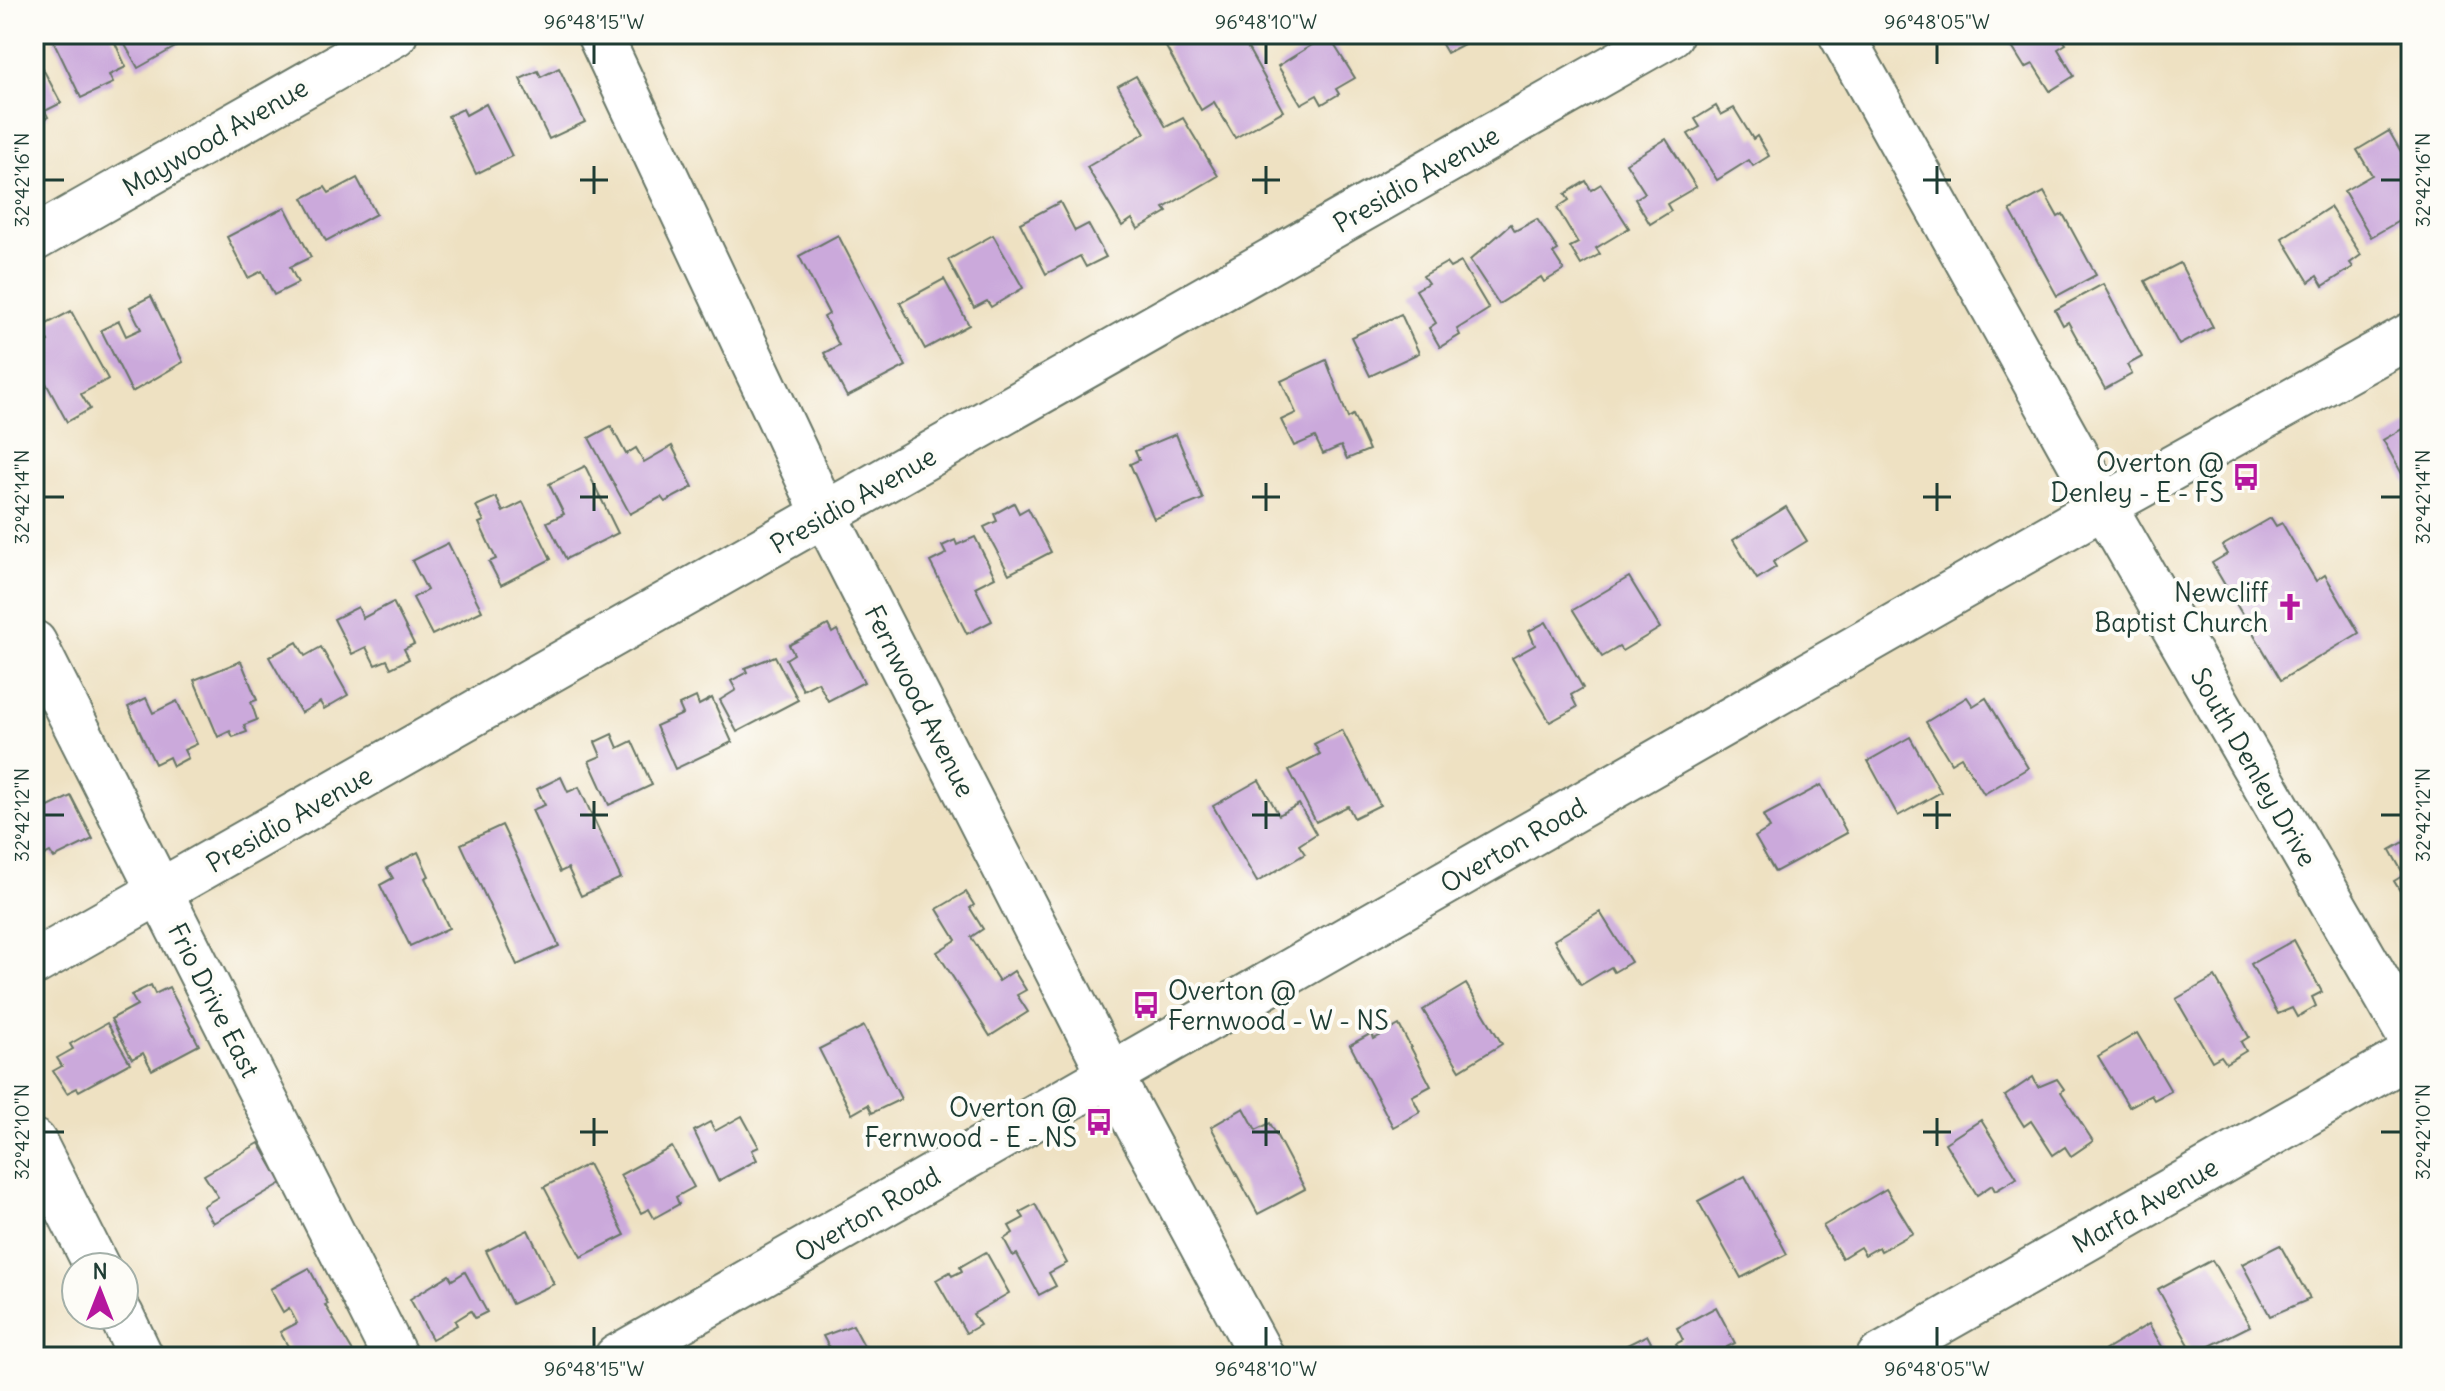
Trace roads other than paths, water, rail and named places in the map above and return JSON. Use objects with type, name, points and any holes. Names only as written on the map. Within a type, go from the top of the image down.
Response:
[{"type":"street","name":"Maywood Avenue","points":[[34,239],[395,34]]},
{"type":"street","name":"Fernwood Avenue","points":[[599,34],[825,515],[1111,1076],[1262,1357]]},
{"type":"street","name":"Presidio Avenue","points":[[34,963],[1671,34]]},
{"type":"street","name":"South Denley Drive","points":[[1841,34],[2104,506],[2411,1039]]},
{"type":"street","name":"Overton Road","points":[[617,1357],[2104,506],[2411,335]]},
{"type":"street","name":"Frio Drive East","points":[[34,643],[395,1357]]},
{"type":"street","name":"Marfa Avenue","points":[[1879,1357],[2411,1054]]},
{"type":"street","points":[[34,1142],[89,1251]]},
{"type":"street","points":[[129,1331],[141,1357]]},
{"type":"place","name":"Overton @ Denley - E - FS","points":[[2246,477]]},
{"type":"place","name":"Newcliff Baptist Church","points":[[2290,607]]},
{"type":"place","name":"Overton @ Fernwood - W - NS","points":[[1146,1005]]},
{"type":"place","name":"Overton @ Fernwood - E - NS","points":[[1099,1122]]}]
